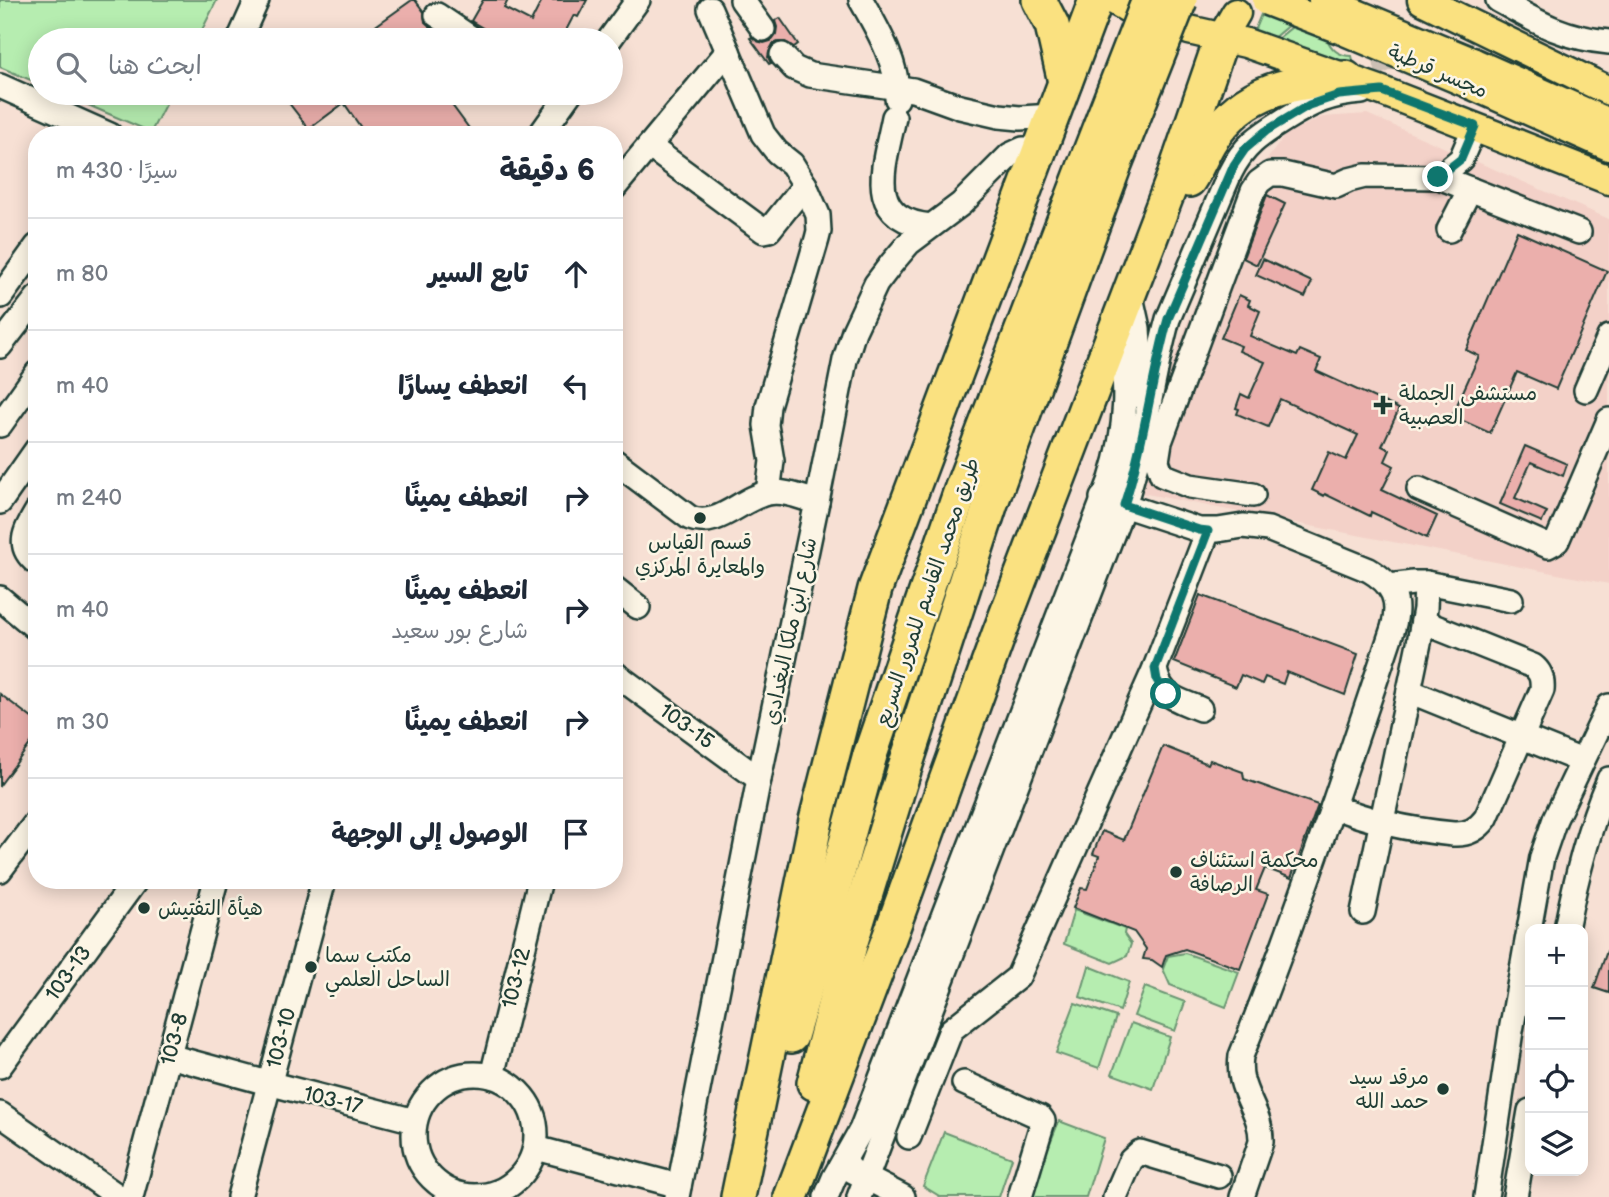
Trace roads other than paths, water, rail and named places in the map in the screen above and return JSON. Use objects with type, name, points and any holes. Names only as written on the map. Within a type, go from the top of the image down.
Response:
[{"type":"highway","points":[[1039,0],[1052,24],[1065,82]]},
{"type":"highway","points":[[740,1197],[816,820],[875,589],[1096,0]]},
{"type":"highway","name":"طريق محمد القاسم للمرور السريع","points":[[740,1197],[822,931],[870,755],[961,490],[1087,157],[1131,3]]},
{"type":"highway","name":"طريق محمد القاسم للمرور السريع","points":[[785,1197],[850,945],[991,503],[1115,164],[1184,15]]},
{"type":"highway","points":[[791,1197],[999,634],[1229,25]]},
{"type":"highway","points":[[1161,210],[1185,186],[1218,130],[1248,102],[1286,85],[1346,78]]},
{"type":"main road","name":"مجسر قرطبة","points":[[1265,0],[1345,31],[1609,123]]},
{"type":"main road","name":"مجسر قرطبة","points":[[1322,0],[1609,146]]},
{"type":"main road","points":[[1398,24],[1429,3],[1602,80]]},
{"type":"main road","points":[[1184,15],[1229,25],[1346,78],[1386,81],[1412,103],[1609,180]]},
{"type":"street","points":[[244,28],[257,0]]},
{"type":"street","points":[[617,28],[638,0]]},
{"type":"street","points":[[742,0],[763,29]]},
{"type":"street","points":[[862,0],[892,64],[896,103],[883,176],[885,196],[891,208],[901,218],[913,224],[931,226]]},
{"type":"street","points":[[1498,0],[1527,6],[1562,34],[1609,42]]},
{"type":"street","points":[[710,9],[763,134],[777,152],[792,164],[818,215],[819,231],[768,406],[766,425],[772,461],[768,493]]},
{"type":"street","points":[[437,15],[456,28]]},
{"type":"street","points":[[623,177],[728,51]]},
{"type":"street","points":[[782,55],[794,68],[810,75],[896,103]]},
{"type":"street","points":[[826,1197],[865,1119],[1113,501],[1143,438],[1168,319],[1239,157],[1258,137],[1309,105],[1386,81]]},
{"type":"street","points":[[0,86],[28,98]]},
{"type":"street","points":[[896,103],[913,89],[980,113],[1020,118],[1053,116]]},
{"type":"street","points":[[43,105],[90,126]]},
{"type":"street","points":[[545,126],[557,105]]},
{"type":"street","points":[[1438,177],[1461,159],[1475,126]]},
{"type":"street","points":[[649,146],[764,231],[771,228],[805,185]]},
{"type":"street","name":"شارع ابن ملكا البغدادي","points":[[678,1191],[759,779],[853,331],[876,285],[909,243],[961,204],[1010,155],[1023,149],[1041,149]]},
{"type":"street","points":[[1253,495],[1189,486],[1162,475],[1157,461],[1160,442],[1253,191],[1259,182],[1270,174],[1283,174],[1336,187],[1365,176],[1438,177],[1579,232]]},
{"type":"street","points":[[1449,230],[1470,189]]},
{"type":"street","points":[[0,296],[28,258]]},
{"type":"street","points":[[1130,292],[1139,340],[1143,438]]},
{"type":"street","points":[[0,346],[28,310]]},
{"type":"street","points":[[863,1187],[1113,501],[1124,410],[1122,360],[1115,331]]},
{"type":"street","points":[[1587,390],[1609,337]]},
{"type":"street","points":[[1,423],[28,386]]},
{"type":"street","points":[[1419,489],[1548,546],[1557,541],[1609,421]]},
{"type":"street","points":[[0,502],[28,462]]},
{"type":"street","points":[[623,468],[696,520],[712,520],[768,493],[817,502]]},
{"type":"street","points":[[1113,501],[1199,530],[1242,526],[1268,529],[1380,576],[1390,586],[1396,602],[1396,616],[1341,810],[1241,1056],[1241,1078],[1261,1133],[1242,1197]]},
{"type":"street","points":[[28,526],[24,532],[28,554]]},
{"type":"street","points":[[909,1137],[951,1030],[1018,977],[1155,668],[1208,531]]},
{"type":"street","points":[[1390,586],[1426,583],[1511,600]]},
{"type":"street","points":[[1363,912],[1423,622],[1426,583]]},
{"type":"street","points":[[623,595],[638,607]]},
{"type":"street","points":[[0,598],[28,621]]},
{"type":"street","points":[[1341,810],[1382,822],[1443,833],[1460,835],[1478,828],[1486,818],[1542,690],[1542,678],[1537,669],[1423,622]]},
{"type":"street","points":[[1155,668],[1157,680],[1166,694],[1200,709]]},
{"type":"street","name":"103-15","points":[[623,680],[759,779]]},
{"type":"street","points":[[1409,691],[1582,761]]},
{"type":"street","points":[[1486,1197],[1511,1031],[1542,857],[1555,819],[1609,706]]},
{"type":"street","points":[[1567,924],[1584,845],[1609,779]]},
{"type":"street","points":[[0,870],[28,833]]},
{"type":"street","name":"103-13","points":[[0,1066],[129,889]]},
{"type":"street","name":"103-8","points":[[131,1197],[214,889]]},
{"type":"street","name":"103-10","points":[[239,1197],[322,889]]},
{"type":"street","name":"103-12","points":[[492,1076],[538,889]]},
{"type":"street","name":"103-17","points":[[169,1056],[415,1121]]},
{"type":"street","points":[[467,1074],[492,1076],[513,1086],[528,1104],[536,1125],[536,1148],[526,1170],[509,1186],[487,1195],[463,1196],[441,1186],[424,1169],[415,1146],[415,1121],[426,1099],[444,1082],[467,1074]]},
{"type":"street","points":[[964,1083],[1040,1117],[1043,1122],[1020,1197]]},
{"type":"street","points":[[1515,1197],[1530,1113]]},
{"type":"street","points":[[0,1114],[119,1197]]},
{"type":"street","points":[[536,1148],[678,1191]]},
{"type":"street","points":[[1115,1197],[1131,1160],[1140,1152],[1219,1176]]},
{"type":"street","points":[[841,1165],[863,1187],[899,1196]]},
{"type":"tunnel","points":[[1390,71],[1387,49],[1394,29]]},
{"type":"place","name":"مستشفى الجملة العصبية","points":[[1383,405]]},
{"type":"place","name":"قسم القياس والمعايرة المركزي","points":[[700,518]]},
{"type":"place","name":"محكمة استئناف الرصافة","points":[[1176,872]]},
{"type":"place","name":"هيأة التفتيش","points":[[144,908]]},
{"type":"place","name":"مكتب سما الساحل العلمي","points":[[311,967]]},
{"type":"place","name":"مرقد سيد حمد الله","points":[[1443,1089]]}]
